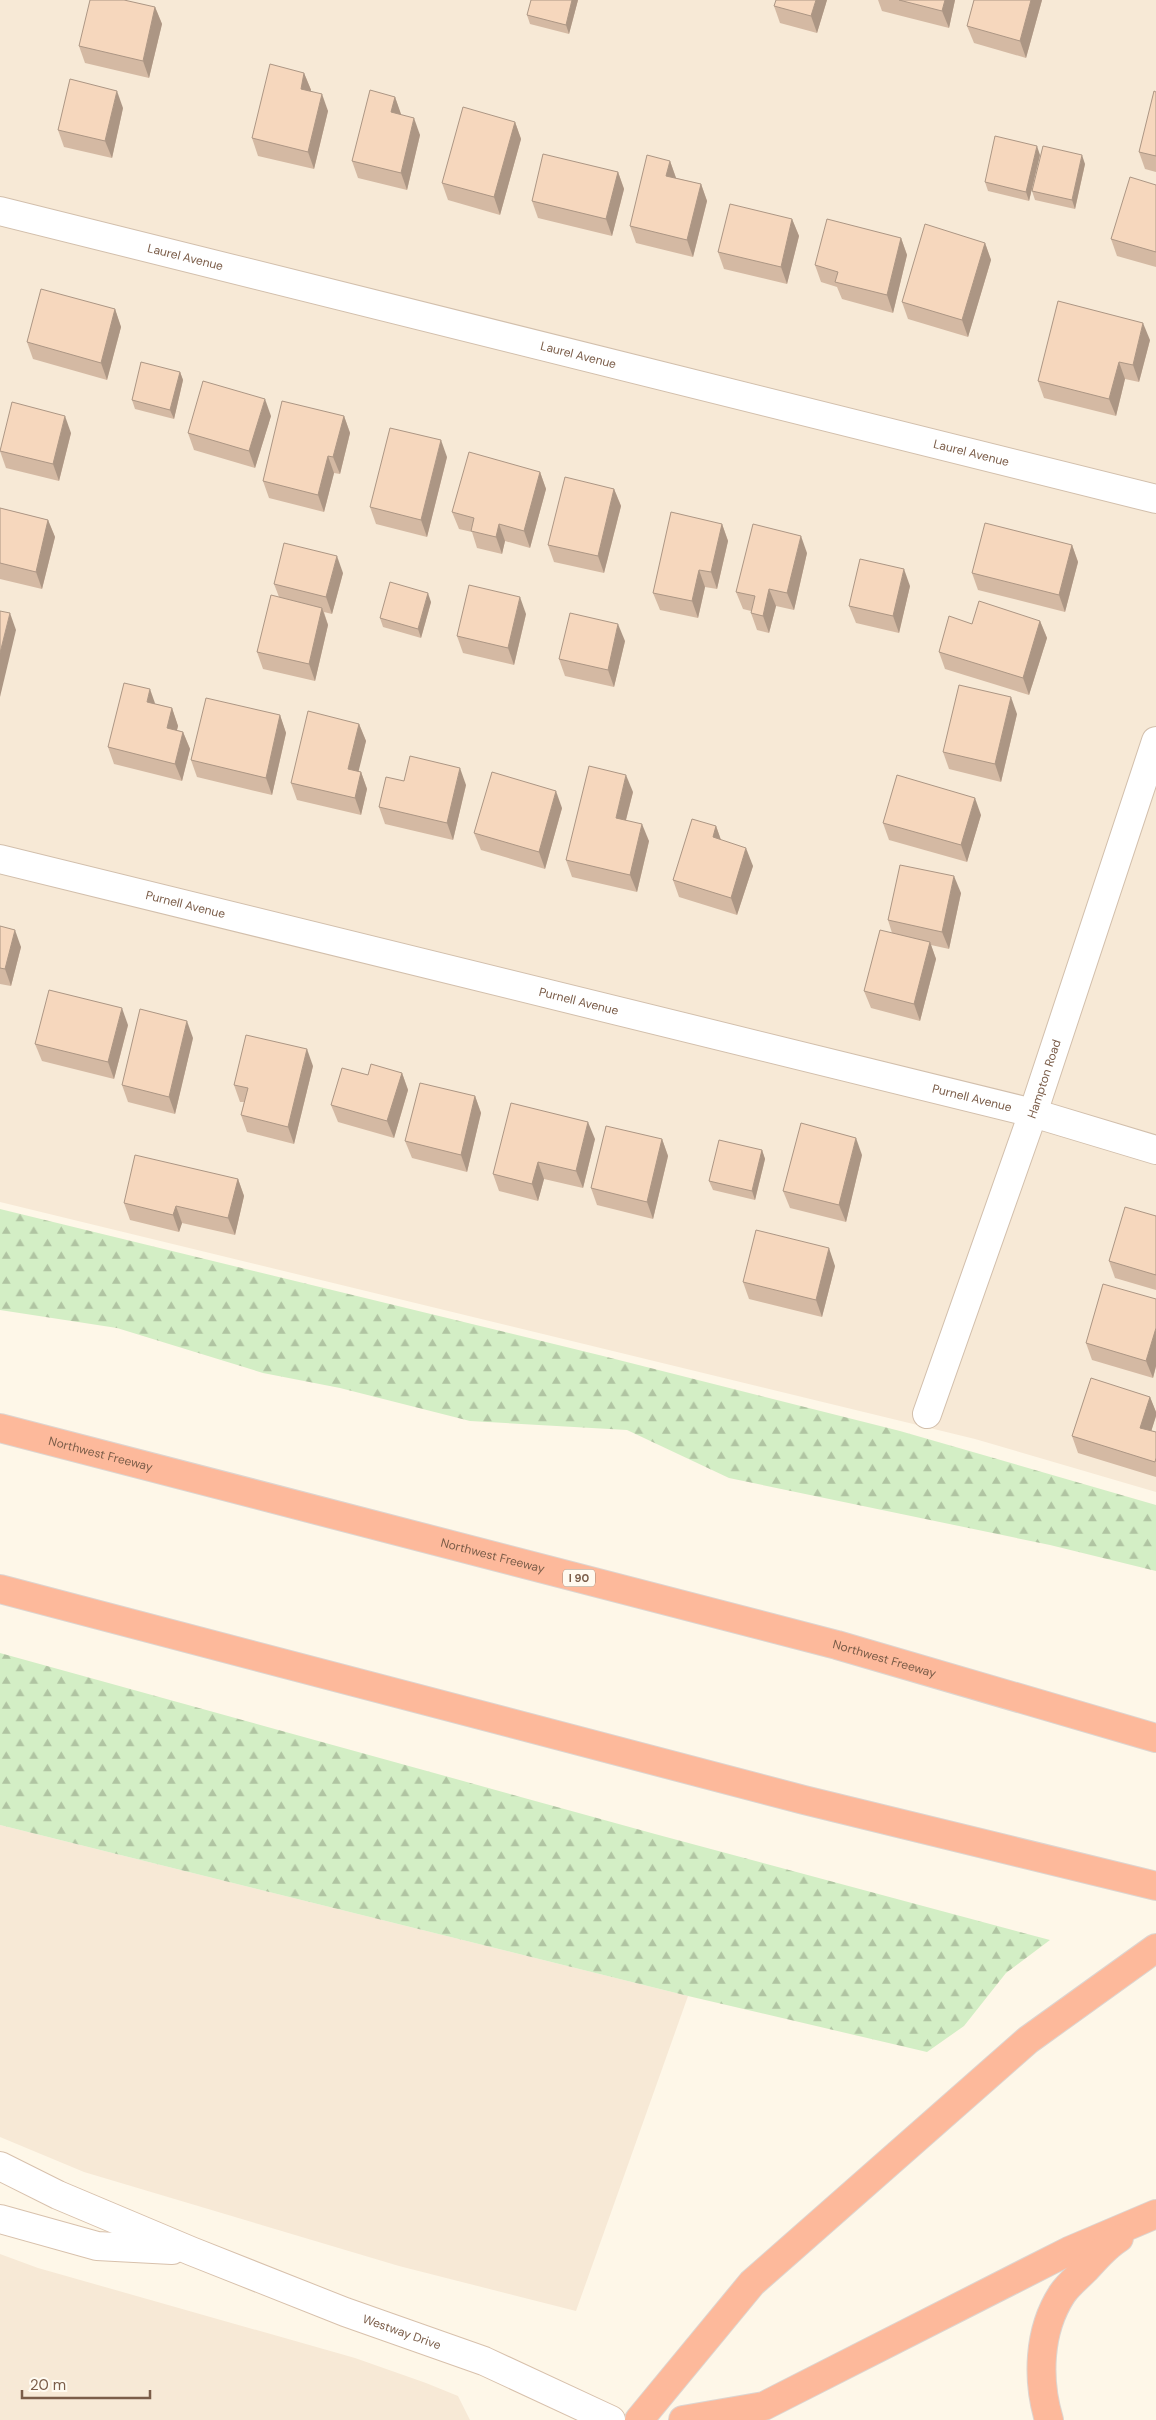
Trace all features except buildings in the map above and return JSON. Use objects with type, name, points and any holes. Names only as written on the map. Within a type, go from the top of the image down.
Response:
[{"type":"highway","name":"Northwest Freeway","points":[[0,1428],[837,1645],[1156,1738]]},
{"type":"highway","points":[[0,1589],[804,1800],[1156,1886]]},
{"type":"highway","points":[[639,2420],[752,2282],[1028,2040],[1156,1948]]},
{"type":"highway","points":[[683,2420],[764,2406],[1068,2251],[1155,2214]]},
{"type":"highway","points":[[1049,2420],[1043,2401],[1040,2370],[1044,2342],[1054,2309],[1063,2294],[1108,2245],[1155,2214]]},
{"type":"street","name":"Laurel Avenue","points":[[0,211],[1156,499]]},
{"type":"street","name":"Hampton Road","points":[[927,1414],[1033,1113],[1156,741]]},
{"type":"street","name":"Purnell Avenue","points":[[0,859],[1033,1113],[1156,1150]]},
{"type":"street","name":"Westway Drive","points":[[0,2166],[58,2195],[191,2251],[345,2312],[484,2362],[611,2420]]},
{"type":"street","name":"Westway Drive","points":[[0,2219],[97,2246],[191,2251]]},
{"type":"shaded area","points":[[0,0],[1156,0],[1156,1492],[975,1439],[0,1202]]},
{"type":"shaded area","points":[[0,1825],[688,1996],[576,2311],[399,2266],[84,2172],[0,2137]]},
{"type":"shaded area","points":[[0,2254],[38,2268],[355,2358],[426,2383],[458,2396],[470,2420],[0,2420]]},
{"type":"green space","points":[[0,1209],[603,1356],[900,1431],[1156,1505],[1156,1571],[1050,1545],[729,1478],[627,1430],[470,1421],[340,1388],[263,1373],[117,1328],[0,1310]]},
{"type":"green space","points":[[0,1653],[655,1834],[1050,1940],[1006,1973],[964,2026],[927,2052],[688,1996],[0,1825]]}]
